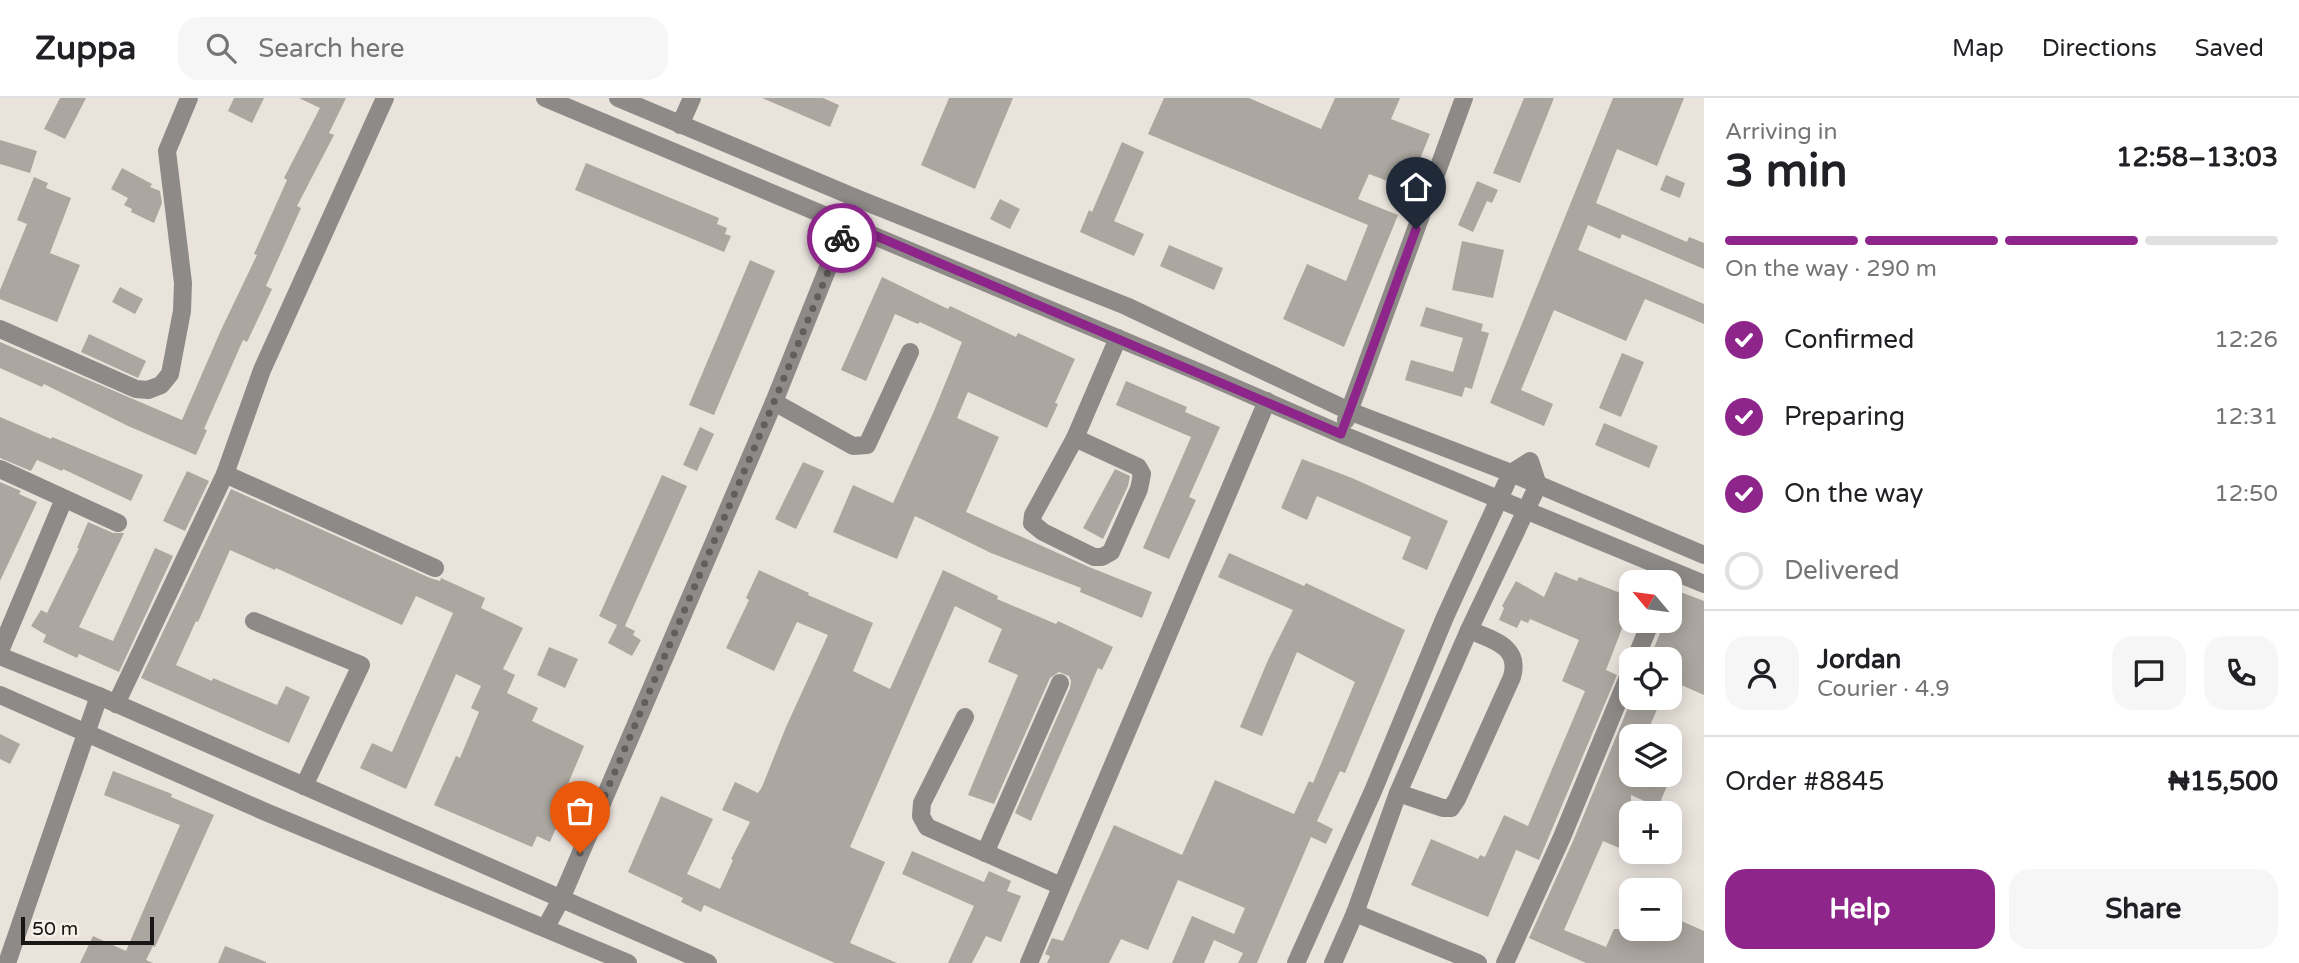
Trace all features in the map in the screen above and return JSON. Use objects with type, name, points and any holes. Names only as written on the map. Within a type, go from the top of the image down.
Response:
[{"type":"street","points":[[0,329],[136,389],[148,390],[161,385],[170,374],[183,295],[167,151],[189,98]]},
{"type":"street","points":[[8,963],[8,942],[87,732],[108,700],[225,474],[262,370],[385,98]]},
{"type":"street","points":[[545,98],[1704,584]]},
{"type":"street","points":[[618,98],[856,198],[1126,306],[1349,411],[1511,473],[1704,555]]},
{"type":"street","points":[[680,125],[692,98]]},
{"type":"street","points":[[1341,434],[1464,98]]},
{"type":"street","points":[[546,928],[561,899],[774,402],[848,224],[856,198]]},
{"type":"street","points":[[1075,438],[1138,467],[1142,474],[1139,489],[1111,552],[1102,557],[1094,557],[1043,532],[1032,523],[1033,515],[1075,438],[1118,338]]},
{"type":"street","points":[[774,402],[853,446],[867,444],[910,352]]},
{"type":"street","points":[[1029,963],[1267,401]]},
{"type":"street","points":[[0,470],[118,523]]},
{"type":"street","points":[[1296,963],[1373,791],[1445,617],[1511,473]]},
{"type":"street","points":[[225,474],[435,568]]},
{"type":"street","points":[[1333,963],[1355,913],[1398,793],[1469,630],[1538,485]]},
{"type":"street","points":[[0,651],[64,499]]},
{"type":"street","points":[[254,621],[361,665],[304,786]]},
{"type":"street","points":[[1398,793],[1443,808],[1451,808],[1512,677],[1515,666],[1512,654],[1497,642],[1469,630]]},
{"type":"street","points":[[0,656],[108,700],[708,963]]},
{"type":"street","points":[[985,853],[1060,683]]},
{"type":"street","points":[[0,695],[268,813],[628,963]]},
{"type":"street","points":[[1505,963],[1562,837],[1619,699]]},
{"type":"street","points":[[965,717],[922,803],[921,816],[927,827],[1061,886]]},
{"type":"street","points":[[1355,913],[1478,963]]},
{"type":"building","points":[[60,98],[86,98],[65,139],[44,129]]},
{"type":"building","points":[[234,98],[264,98],[252,123],[228,111]]},
{"type":"building","points":[[299,98],[346,98],[329,133],[334,135],[297,206],[301,208],[266,286],[272,289],[247,342],[243,340],[204,429],[207,430],[196,455],[128,426],[44,384],[42,387],[0,368],[0,342],[182,420],[257,255],[254,254],[287,180],[284,178],[320,108]]},
{"type":"building","points":[[762,98],[823,98],[839,105],[830,127]]},
{"type":"building","points":[[949,98],[1013,98],[975,189],[921,165]]},
{"type":"building","points":[[1164,98],[1249,98],[1321,129],[1335,98],[1400,98],[1391,119],[1430,134],[1408,189],[1369,174],[1358,199],[1398,215],[1344,347],[1283,319],[1307,264],[1346,281],[1368,225],[1148,134]]},
{"type":"building","points":[[1524,98],[1554,98],[1520,183],[1493,173]]},
{"type":"building","points":[[1613,98],[1684,98],[1657,166],[1617,149],[1596,203],[1687,242],[1689,237],[1704,243],[1704,269],[1622,234],[1620,239],[1588,225],[1578,250],[1704,304],[1704,324],[1645,299],[1626,341],[1554,310],[1521,390],[1553,404],[1544,426],[1490,403]]},
{"type":"building","points":[[0,140],[37,151],[30,173],[0,164]]},
{"type":"building","points":[[1122,142],[1144,152],[1114,221],[1144,234],[1134,256],[1080,232],[1089,210],[1092,212]]},
{"type":"building","points":[[586,163],[719,218],[717,224],[727,228],[725,234],[731,236],[724,252],[575,190]]},
{"type":"building","points":[[122,168],[160,191],[162,203],[154,223],[131,212],[132,209],[124,205],[128,198],[111,189]]},
{"type":"building","points":[[1666,175],[1685,183],[1680,198],[1660,190]]},
{"type":"building","points":[[34,177],[48,183],[46,188],[71,198],[50,253],[80,265],[57,322],[0,299],[0,290],[27,224],[17,220]]},
{"type":"building","points":[[1477,181],[1498,190],[1492,203],[1487,201],[1473,232],[1458,225]]},
{"type":"building","points":[[1000,199],[1020,209],[1010,229],[990,219]]},
{"type":"building","points":[[1462,241],[1504,250],[1493,298],[1452,290]]},
{"type":"building","points":[[1169,245],[1223,268],[1214,290],[1160,266]]},
{"type":"building","points":[[750,260],[775,271],[714,415],[689,405]]},
{"type":"building","points":[[882,277],[948,309],[950,306],[1016,337],[1018,333],[1075,359],[1047,428],[968,392],[957,418],[999,437],[966,512],[1152,592],[1142,618],[1080,592],[1081,588],[991,553],[915,516],[897,559],[833,532],[853,485],[893,503],[962,342],[920,322],[918,324],[895,314],[866,381],[841,370]]},
{"type":"building","points":[[120,287],[143,299],[135,314],[112,302]]},
{"type":"building","points":[[1426,307],[1483,324],[1481,331],[1489,333],[1472,389],[1465,387],[1462,397],[1405,380],[1411,360],[1453,372],[1463,338],[1420,326]]},
{"type":"building","points":[[89,334],[146,361],[138,378],[81,352]]},
{"type":"building","points":[[1622,353],[1644,362],[1621,417],[1599,408]]},
{"type":"building","points":[[1126,381],[1187,407],[1185,412],[1220,427],[1189,497],[1196,500],[1169,559],[1143,548],[1191,437],[1116,405]]},
{"type":"building","points":[[0,417],[143,475],[131,501],[63,469],[62,471],[37,460],[31,471],[0,458]]},
{"type":"building","points":[[1604,423],[1658,446],[1649,468],[1595,445]]},
{"type":"building","points":[[700,427],[714,434],[697,471],[683,465]]},
{"type":"building","points":[[1302,459],[1448,521],[1427,570],[1402,559],[1411,537],[1317,496],[1307,520],[1281,508]]},
{"type":"building","points":[[803,462],[824,471],[796,529],[775,519]]},
{"type":"building","points":[[1115,469],[1130,476],[1128,486],[1103,539],[1083,528]]},
{"type":"building","points":[[187,471],[209,481],[185,531],[163,521]]},
{"type":"building","points":[[662,475],[687,486],[625,626],[635,631],[633,635],[641,640],[632,656],[608,643],[617,625],[599,616]]},
{"type":"building","points":[[0,482],[37,502],[0,581]]},
{"type":"building","points":[[231,489],[430,578],[440,581],[441,578],[485,598],[481,608],[523,628],[503,669],[515,675],[507,693],[538,708],[532,721],[584,746],[557,810],[563,812],[550,842],[537,836],[532,847],[434,805],[456,756],[460,758],[479,712],[471,708],[481,686],[456,674],[406,789],[360,768],[372,743],[392,752],[453,613],[416,596],[402,625],[230,550],[176,665],[277,705],[286,686],[310,697],[289,743],[141,678]]},
{"type":"building","points":[[88,522],[113,533],[124,533],[79,627],[113,641],[155,548],[173,556],[119,672],[79,654],[77,658],[43,642],[46,635],[31,626],[41,610],[47,613],[79,548]]},
{"type":"building","points":[[1229,553],[1304,586],[1306,583],[1405,630],[1345,773],[1340,771],[1317,821],[1333,829],[1326,844],[1311,837],[1257,963],[1238,963],[1243,953],[1214,940],[1204,963],[1172,963],[1192,916],[1234,934],[1245,908],[1178,880],[1148,950],[1121,939],[1109,963],[1047,963],[1050,956],[1045,954],[1052,938],[1063,941],[1114,825],[1182,855],[1215,780],[1294,814],[1309,781],[1313,783],[1355,682],[1297,652],[1262,736],[1240,727],[1268,660],[1293,610],[1218,577]]},
{"type":"building","points":[[759,570],[873,623],[853,671],[890,689],[943,570],[998,596],[997,599],[1056,624],[1058,621],[1113,647],[1102,670],[1098,668],[1031,821],[1015,813],[1071,681],[1069,676],[1059,672],[1050,678],[994,804],[968,795],[1018,675],[988,662],[1002,629],[955,606],[850,847],[885,862],[850,943],[897,963],[835,963],[704,905],[701,912],[681,902],[683,898],[628,872],[661,796],[713,819],[687,874],[720,889],[733,860],[731,859],[750,822],[722,810],[735,782],[758,793],[762,787],[828,635],[797,622],[774,671],[726,648],[749,600],[746,598]]},
{"type":"building","points":[[1555,572],[1577,581],[1579,577],[1619,592],[1620,634],[1606,670],[1617,675],[1539,860],[1516,850],[1488,917],[1411,885],[1431,839],[1478,859],[1480,855],[1485,857],[1504,815],[1528,826],[1585,691],[1562,681],[1579,640],[1530,619],[1528,623],[1521,620],[1517,628],[1499,620],[1504,608],[1502,606],[1516,581],[1544,597]]},
{"type":"building","points":[[1682,593],[1704,601],[1704,695],[1682,685],[1682,647],[1654,647],[1660,634],[1682,634]]},
{"type":"building","points":[[549,647],[578,659],[565,688],[537,675]]},
{"type":"building","points":[[1627,710],[1657,710],[1651,724],[1621,724]]},
{"type":"building","points":[[1619,730],[1619,787],[1667,787],[1661,801],[1644,801],[1631,795],[1631,801],[1619,801],[1619,848],[1603,841],[1564,930],[1606,947],[1614,929],[1619,929],[1619,941],[1682,941],[1682,921],[1704,931],[1704,963],[1586,963],[1529,938]]},
{"type":"building","points":[[0,734],[20,744],[10,764],[0,759]]},
{"type":"building","points":[[113,771],[172,794],[171,797],[214,815],[155,947],[153,946],[146,960],[153,963],[80,963],[93,936],[126,951],[180,825],[104,795]]},
{"type":"building","points":[[912,851],[984,882],[989,871],[1011,881],[1007,891],[1021,896],[1001,942],[986,936],[972,963],[948,963],[974,906],[902,874]]},
{"type":"building","points":[[225,946],[266,962],[266,963],[218,963]]},
{"type":"way so far","points":[[580,853],[842,238]]},
{"type":"route","points":[[842,238],[848,224],[1341,434],[1416,229]]}]
